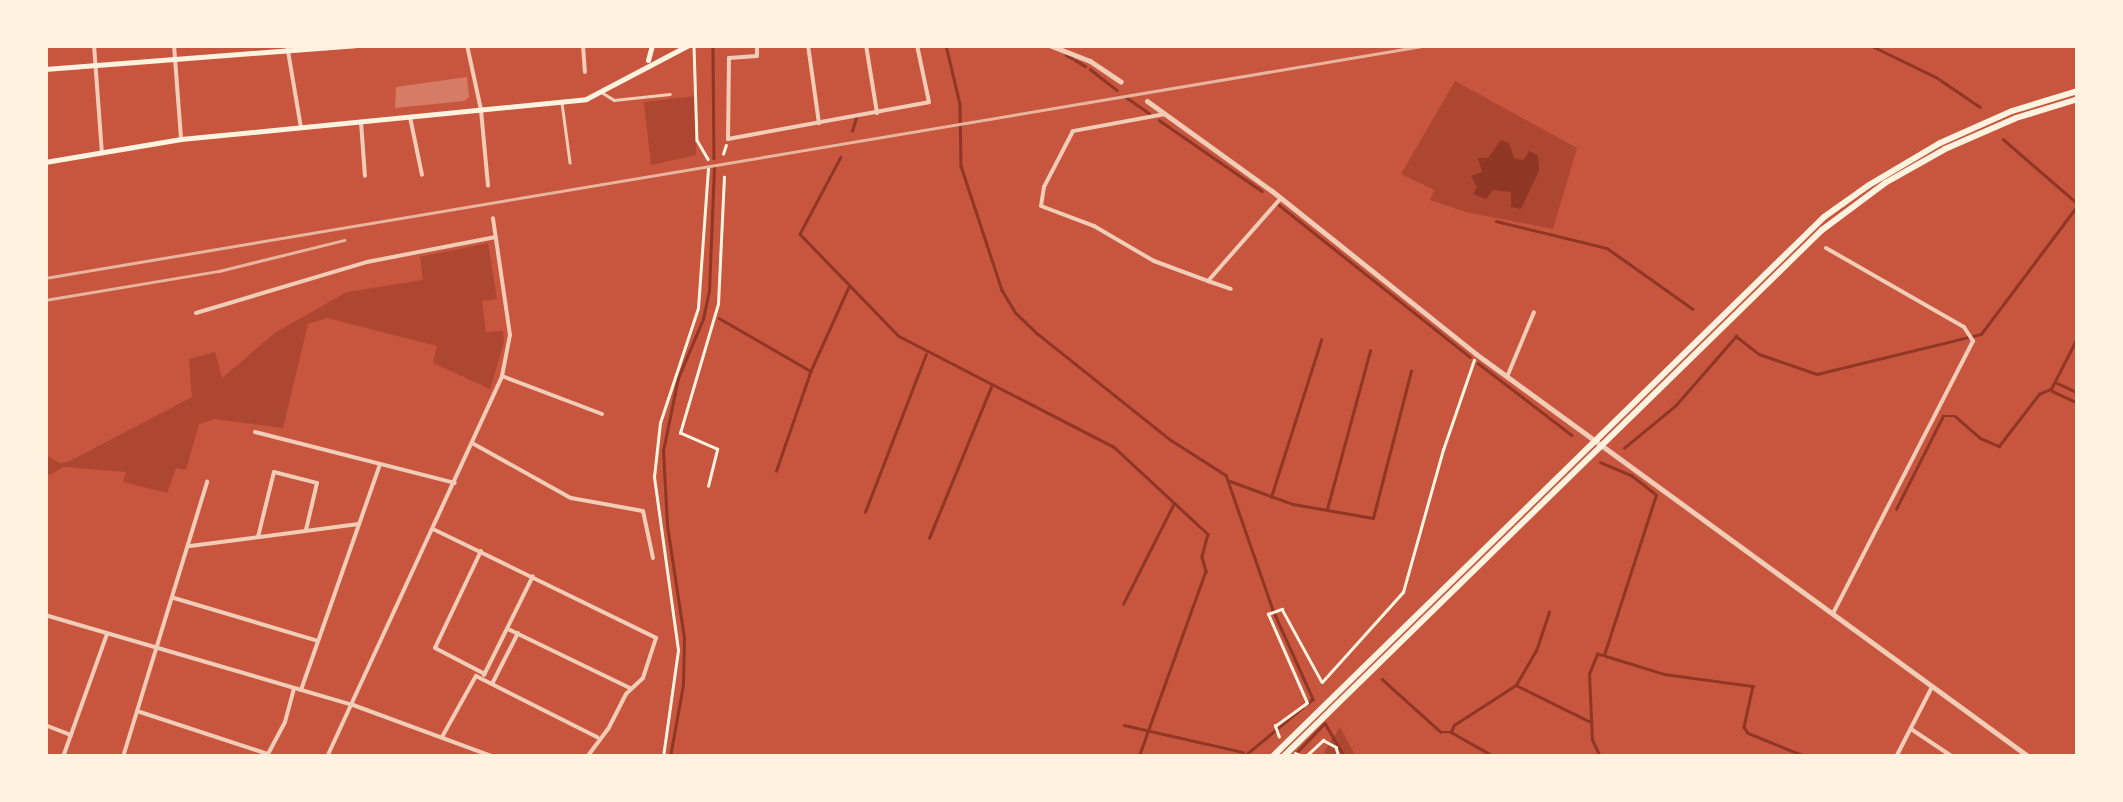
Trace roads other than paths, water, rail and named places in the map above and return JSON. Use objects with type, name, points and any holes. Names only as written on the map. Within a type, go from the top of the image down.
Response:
[{"type":"highway","points":[[1609,430],[1797,241],[1860,191],[1962,132],[2078,90]]},
{"type":"highway","points":[[1272,757],[1609,430],[1854,204],[1945,149],[2003,123],[2078,98]]},
{"type":"highway","points":[[1283,757],[1585,453]]},
{"type":"main road","points":[[45,69],[288,47],[355,45]]},
{"type":"main road","points":[[647,63],[652,45]]},
{"type":"main road","points":[[45,162],[181,140],[562,102],[602,92],[647,63],[691,45]]},
{"type":"street","points":[[94,45],[102,153]]},
{"type":"street","points":[[174,45],[181,140]]},
{"type":"street","points":[[467,45],[481,110],[488,186]]},
{"type":"street","points":[[584,45],[586,72]]},
{"type":"street","points":[[757,45],[756,56],[729,58],[728,138],[930,102],[917,45]]},
{"type":"street","points":[[808,45],[819,123]]},
{"type":"street","points":[[866,45],[877,113]]},
{"type":"street","points":[[1050,45],[1090,62],[1121,82]]},
{"type":"street","points":[[288,47],[301,128]]},
{"type":"street","points":[[1147,101],[1280,198],[1476,354],[1834,611],[2029,757]]},
{"type":"street","points":[[1165,114],[1072,131],[1044,187],[1041,206],[1094,226],[1154,260],[1231,289]]},
{"type":"street","points":[[410,117],[422,175]]},
{"type":"street","points":[[361,122],[365,176]]},
{"type":"street","points":[[1208,281],[1280,198]]},
{"type":"street","points":[[327,757],[435,530],[502,376],[510,335],[494,218]]},
{"type":"street","points":[[196,312],[352,266],[496,237]]},
{"type":"street","points":[[1826,248],[1964,327],[1973,340],[1834,611]]},
{"type":"street","points":[[1506,376],[1534,312]]},
{"type":"street","points":[[502,376],[602,414]]},
{"type":"street","points":[[254,432],[455,483]]},
{"type":"street","points":[[472,443],[557,493],[587,504],[643,511],[653,558]]},
{"type":"street","points":[[138,711],[268,754],[318,641],[380,464]]},
{"type":"street","points":[[258,537],[274,472],[318,483],[306,531]]},
{"type":"street","points":[[123,757],[208,482]]},
{"type":"street","points":[[188,546],[359,524]]},
{"type":"street","points":[[435,530],[652,633],[657,642],[643,678],[587,757]]},
{"type":"street","points":[[481,551],[436,648],[492,684],[599,737]]},
{"type":"street","points":[[442,737],[508,629],[534,576]]},
{"type":"street","points":[[174,598],[318,641]]},
{"type":"street","points":[[45,615],[353,705],[494,757]]},
{"type":"street","points":[[508,629],[632,689]]},
{"type":"street","points":[[492,684],[518,633]]},
{"type":"street","points":[[64,757],[108,634]]},
{"type":"street","points":[[1896,757],[1932,687]]},
{"type":"street","points":[[45,725],[71,735]]},
{"type":"street","points":[[1910,729],[1953,757]]},
{"type":"lane","points":[[602,92],[614,100],[670,94]]},
{"type":"lane","points":[[562,102],[570,162]]},
{"type":"waterway","points":[[946,45],[960,104],[961,166],[1002,290],[1016,313],[1038,334],[1171,440],[1226,475],[1273,610],[1313,699],[1309,703]]},
{"type":"waterway","points":[[1870,45],[1936,77],[1980,107]]},
{"type":"waterway","points":[[713,48],[714,158]]},
{"type":"waterway","points":[[1066,55],[1072,58]]},
{"type":"waterway","points":[[1075,60],[1085,66]]},
{"type":"waterway","points":[[1090,69],[1117,90]]},
{"type":"waterway","points":[[1126,97],[1150,114]]},
{"type":"waterway","points":[[852,131],[856,118]]},
{"type":"waterway","points":[[1159,120],[1262,191]]},
{"type":"waterway","points":[[2003,139],[2077,203]]},
{"type":"waterway","points":[[841,157],[800,234],[899,336],[1114,447],[1208,534],[1202,557],[1206,571],[1139,757]]},
{"type":"waterway","points":[[670,757],[683,685],[684,638],[667,525],[663,451],[678,378],[703,319],[709,291],[714,167]]},
{"type":"waterway","points":[[1279,205],[1470,357]]},
{"type":"waterway","points":[[1624,448],[1675,406],[1736,336],[1759,354],[1817,374],[1981,334],[2078,205]]},
{"type":"waterway","points":[[1496,221],[1607,248],[1693,309]]},
{"type":"waterway","points":[[776,471],[811,370],[849,286]]},
{"type":"waterway","points":[[719,318],[809,370]]},
{"type":"waterway","points":[[1896,509],[1943,416],[1955,416],[1980,438],[1999,446],[2039,394],[2051,389],[2078,336]]},
{"type":"waterway","points":[[1271,497],[1321,340]]},
{"type":"waterway","points":[[1327,509],[1370,351]]},
{"type":"waterway","points":[[865,512],[926,354]]},
{"type":"waterway","points":[[1478,363],[1572,435]]},
{"type":"waterway","points":[[1230,481],[1293,504],[1373,518],[1411,371]]},
{"type":"waterway","points":[[2057,383],[2078,393]]},
{"type":"waterway","points":[[929,538],[991,387]]},
{"type":"waterway","points":[[2052,391],[2078,403]]},
{"type":"waterway","points":[[1600,757],[1592,740],[1589,674],[1597,654],[1604,655],[1656,495],[1632,476],[1601,463]]},
{"type":"waterway","points":[[1123,604],[1173,505]]},
{"type":"waterway","points":[[1451,732],[1454,725],[1516,685],[1536,651],[1549,612]]},
{"type":"waterway","points":[[1606,656],[1664,674],[1753,686],[1744,727],[1748,733],[1807,757]]},
{"type":"waterway","points":[[1382,679],[1441,732],[1451,732],[1495,757]]},
{"type":"waterway","points":[[1516,685],[1589,721]]},
{"type":"waterway","points":[[1243,757],[1302,708]]},
{"type":"waterway","points":[[1292,757],[1325,723],[1345,757]]},
{"type":"waterway","points":[[1124,725],[1243,752]]},
{"type":"railway","points":[[45,278],[1428,45]]},
{"type":"railway","points":[[45,300],[219,271],[344,240]]}]
